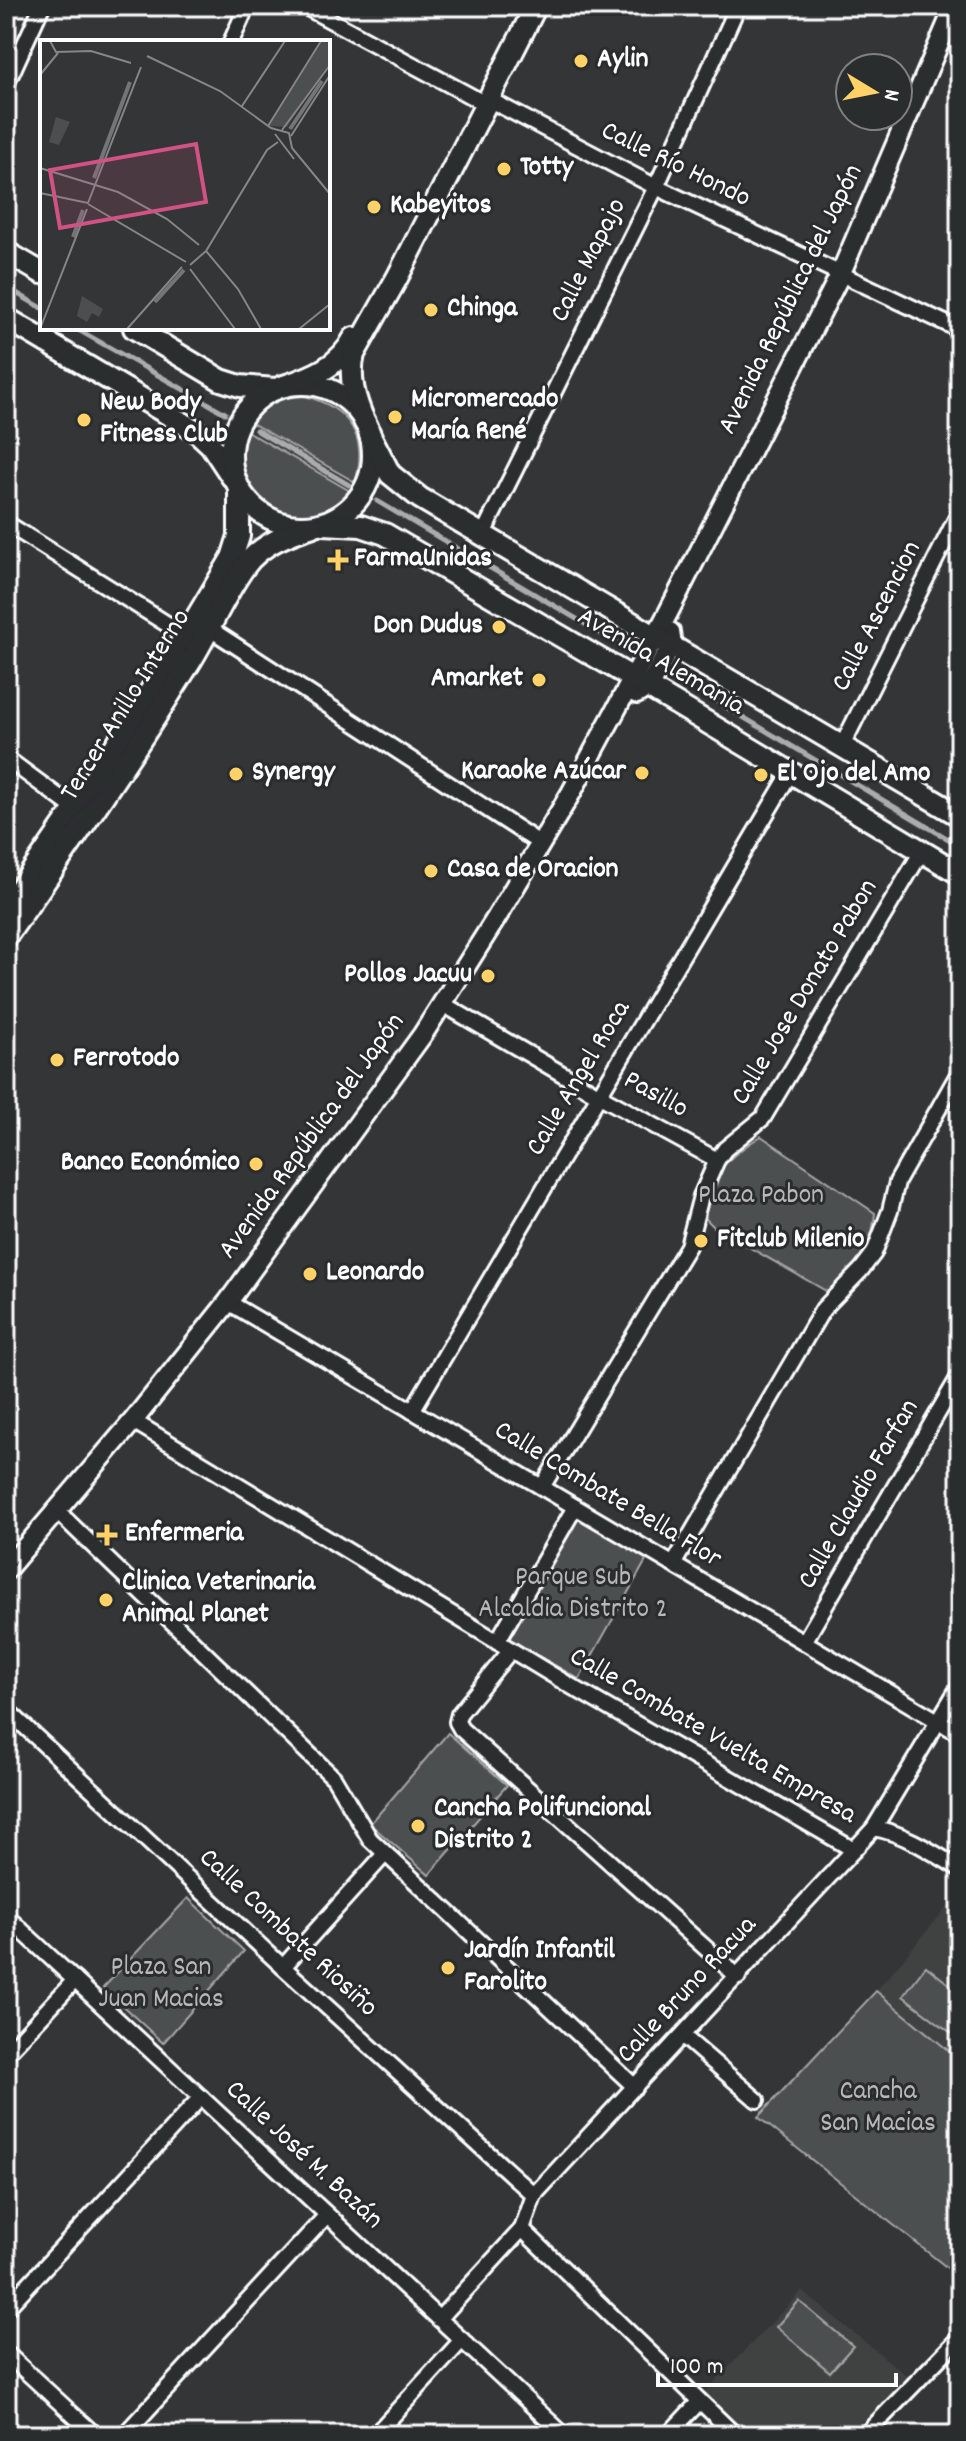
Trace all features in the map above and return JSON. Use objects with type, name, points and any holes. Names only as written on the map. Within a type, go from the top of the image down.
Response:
[{"type":"main road","points":[[7,321],[196,431],[211,445],[249,504],[263,516],[287,525],[318,525],[345,513],[361,496],[370,476],[373,456],[352,386],[354,354],[397,278],[483,100],[522,6]]},
{"type":"main road","points":[[238,486],[231,460],[233,438],[241,417],[256,400],[279,387],[309,378],[332,365],[348,350],[536,6]]},
{"type":"main road","points":[[6,252],[40,272]]},
{"type":"main road","points":[[137,330],[221,380],[240,386],[279,387],[303,383],[322,386],[339,394],[354,407],[367,429]]},
{"type":"main road","name":"Avenida Alemania","points":[[367,429],[383,463],[398,482],[482,536],[960,816]]},
{"type":"main road","name":"Tercer Anillo Interno","points":[[6,909],[75,809],[232,558],[239,536],[238,486]]},
{"type":"main road","name":"Avenida Alemania","points":[[318,525],[361,526],[385,534],[960,874]]},
{"type":"main road","name":"Tercer Anillo Interno","points":[[6,937],[100,802],[210,629],[246,565],[266,546],[287,534],[318,525]]},
{"type":"street","points":[[6,85],[42,6]]},
{"type":"street","points":[[232,40],[247,6]]},
{"type":"street","name":"Calle Río Hondo","points":[[304,6],[656,187],[960,330]]},
{"type":"street","name":"Calle Mapajo","points":[[482,536],[656,187],[738,6]]},
{"type":"street","name":"Avenida República del Japón","points":[[6,1570],[58,1512],[228,1302],[443,1004],[541,844],[620,703],[640,683],[664,640],[668,613],[840,275],[955,6]]},
{"type":"street","name":"Calle Ascencion","points":[[842,746],[960,511]]},
{"type":"street","points":[[6,523],[186,636]]},
{"type":"street","points":[[210,629],[541,844]]},
{"type":"street","points":[[6,758],[75,809]]},
{"type":"street","name":"Calle Angel Roca","points":[[412,1411],[791,772]]},
{"type":"street","name":"Calle Jose Donato Pabon","points":[[542,1487],[688,1246],[704,1187],[717,1160],[725,1149],[763,1118],[922,851]]},
{"type":"street","name":"Pasillo","points":[[443,1004],[717,1160]]},
{"type":"street","points":[[673,1565],[823,1309],[874,1253],[897,1182],[960,1071]]},
{"type":"street","name":"Calle Combate Bella Flor","points":[[228,1302],[960,1734]]},
{"type":"street","name":"Calle Claudio Farfan","points":[[804,1642],[960,1375]]},
{"type":"street","name":"Calle Combate Vuelta Empresa","points":[[133,1421],[497,1642],[854,1850]]},
{"type":"street","points":[[497,1642],[575,1507]]},
{"type":"street","points":[[58,1512],[334,1778],[370,1839],[385,1854],[635,2087]]},
{"type":"street","points":[[511,1650],[459,1714],[457,1722],[461,1729],[738,1977]]},
{"type":"street","name":"Calle Bruno Racua","points":[[439,2319],[522,2229],[534,2195],[874,1828],[960,1685]]},
{"type":"street","name":"Calle Combate Riosiño","points":[[6,1709],[534,2195]]},
{"type":"street","name":"Calle Combate Vuelta Empresa","points":[[874,1828],[894,1831],[960,1869]]},
{"type":"street","points":[[283,1967],[385,1854]]},
{"type":"street","name":"Calle José M. Bazán","points":[[6,1916],[564,2435]]},
{"type":"street","points":[[6,2054],[75,1980]]},
{"type":"street","points":[[683,2036],[757,2100]]},
{"type":"street","points":[[6,2309],[201,2097]]},
{"type":"street","points":[[124,2435],[327,2215]]},
{"type":"street","points":[[522,2229],[735,2435]]},
{"type":"street","points":[[865,2435],[954,2354],[960,2337]]},
{"type":"street","points":[[375,2435],[462,2340]]},
{"type":"street","points":[[6,2353],[95,2435]]},
{"type":"street","points":[[668,2435],[699,2402]]},
{"type":"shaded area","points":[[960,1892],[960,2060],[876,1991]]},
{"type":"shaded area","points":[[802,2291],[912,2380],[861,2435],[746,2435],[703,2394]]},
{"type":"green space","points":[[305,396],[333,408],[352,427],[359,451],[355,482],[250,422],[274,402]]},
{"type":"green space","points":[[245,430],[350,491],[330,508],[309,515],[288,515],[268,507],[252,494],[242,476],[239,454]]},
{"type":"green space","name":"Plaza Pabon","points":[[761,1136],[875,1213],[862,1259],[848,1276],[828,1292],[715,1228],[706,1219],[705,1205],[712,1181],[729,1160]]},
{"type":"green space","name":"Parque Sub Alcaldia Distrito 2","points":[[566,1510],[648,1557],[579,1679],[497,1632]]},
{"type":"green space","points":[[448,1733],[507,1785],[429,1875],[370,1824]]},
{"type":"green space","name":"Plaza San Juan Macias","points":[[188,1898],[244,1951],[163,2043],[103,1988]]},
{"type":"green space","points":[[926,1966],[960,1993],[960,2027],[954,2035],[903,1996]]},
{"type":"green space","name":"Cancha San Macias","points":[[876,1991],[960,2060],[960,2278],[758,2117]]},
{"type":"green space","points":[[799,2301],[853,2346],[830,2372],[776,2327]]},
{"type":"waterway","points":[[6,287],[40,307]]},
{"type":"waterway","points":[[79,330],[225,413]]},
{"type":"waterway","points":[[256,430],[349,485]]},
{"type":"waterway","points":[[377,501],[636,654]]},
{"type":"waterway","points":[[667,672],[960,846]]},
{"type":"place","name":"Aylin","points":[[581,61]]},
{"type":"place","name":"Totty","points":[[504,169]]},
{"type":"place","name":"Kabeyitos","points":[[374,207]]},
{"type":"place","name":"Chinga","points":[[431,310]]},
{"type":"place","name":"Micromercado María René","points":[[395,417]]},
{"type":"place","name":"New Body Fitness Club","points":[[84,420]]},
{"type":"place","name":"FarmaUnidas","points":[[338,560]]},
{"type":"place","name":"Don Dudus","points":[[499,627]]},
{"type":"place","name":"Amarket","points":[[539,680]]},
{"type":"place","name":"Karaoke Azúcar","points":[[642,773]]},
{"type":"place","name":"Synergy","points":[[236,774]]},
{"type":"place","name":"El Ojo del Amo","points":[[761,775]]},
{"type":"place","name":"Casa de Oracion","points":[[431,871]]},
{"type":"place","name":"Pollos Jacuu","points":[[488,976]]},
{"type":"place","name":"Ferrotodo","points":[[57,1060]]},
{"type":"place","name":"Banco Económico","points":[[256,1164]]},
{"type":"place","name":"Fitclub Milenio","points":[[701,1241]]},
{"type":"place","name":"Leonardo","points":[[310,1274]]},
{"type":"place","name":"Enfermeria","points":[[107,1535]]},
{"type":"place","name":"Clinica Veterinaria Animal Planet","points":[[106,1600]]},
{"type":"place","name":"Cancha Polifuncional Distrito 2","points":[[418,1826]]},
{"type":"place","name":"Jardín Infantil Farolito","points":[[448,1968]]}]
